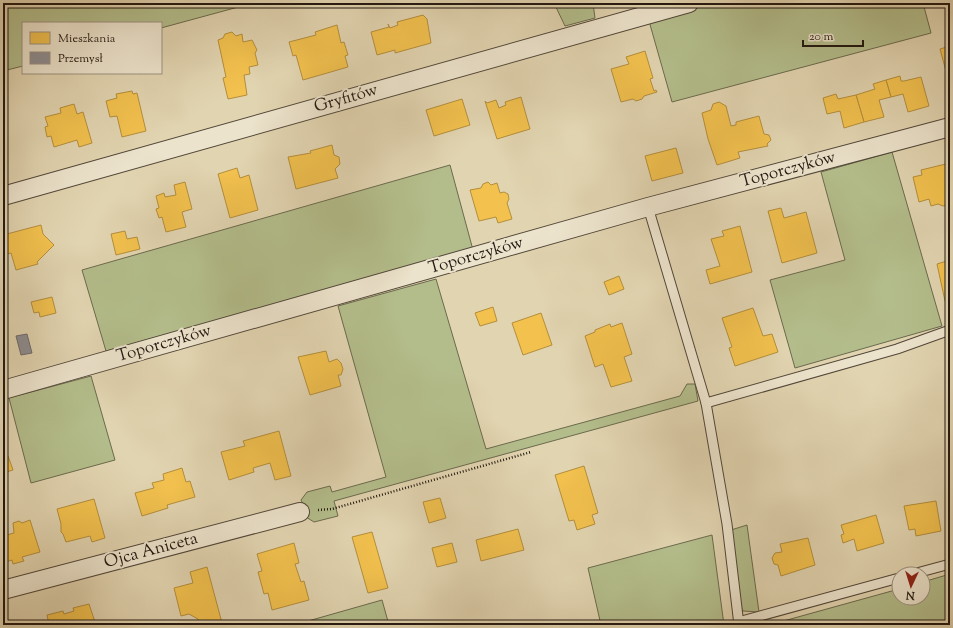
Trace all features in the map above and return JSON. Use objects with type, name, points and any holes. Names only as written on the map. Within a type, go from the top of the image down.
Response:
[{"type":"street","name":"Gryfitów","points":[[3,196],[689,3]]},
{"type":"street","name":"Toporczyków","points":[[3,390],[648,207],[950,127]]},
{"type":"street","name":"Ojca Aniceta","points":[[3,590],[300,512]]},
{"type":"lane","points":[[648,207],[706,403],[727,524],[739,624],[891,580]]},
{"type":"lane","points":[[706,403],[897,349],[950,330]]},
{"type":"lane","points":[[931,569],[950,564]]},
{"type":"path","points":[[332,509],[531,452]]},
{"type":"green space","points":[[3,3],[253,3],[162,28],[162,22],[22,22],[22,66],[3,71]]},
{"type":"green space","points":[[554,3],[593,3],[595,18],[565,26]]},
{"type":"green space","points":[[714,3],[923,3],[931,33],[672,102],[649,21]]},
{"type":"green space","points":[[892,152],[942,326],[795,368],[770,280],[845,260],[821,172]]},
{"type":"green space","points":[[450,165],[473,250],[106,351],[82,270]]},
{"type":"green space","points":[[436,279],[486,449],[680,396],[687,384],[695,384],[698,401],[334,501],[338,516],[314,522],[306,517],[305,508],[301,500],[307,492],[330,486],[332,492],[386,477],[338,306]]},
{"type":"green space","points":[[91,376],[115,460],[31,483],[9,398]]},
{"type":"green space","points":[[747,525],[759,612],[743,611],[741,607],[731,530]]},
{"type":"green space","points":[[712,535],[724,625],[601,625],[588,568]]},
{"type":"green space","points":[[950,574],[950,625],[769,625],[891,591],[891,606],[931,606],[931,580]]},
{"type":"green space","points":[[382,600],[389,625],[294,625]]},
{"type":"building: Mieszkania","points":[[423,15],[427,19],[431,43],[395,53],[395,50],[377,55],[371,32],[389,27],[388,24],[390,28],[398,25],[397,22]]},
{"type":"building: Mieszkania","points":[[337,25],[341,43],[344,42],[348,55],[345,56],[348,67],[303,80],[296,55],[293,56],[289,42],[316,35],[315,32]]},
{"type":"building: Mieszkania","points":[[232,32],[236,36],[242,34],[243,42],[252,40],[257,50],[255,53],[258,65],[249,67],[250,74],[244,75],[247,95],[228,99],[223,78],[226,77],[218,40],[223,38],[225,34]]},
{"type":"building: Mieszkania","points":[[950,46],[950,86],[940,49]]},
{"type":"building: Mieszkania","points":[[645,51],[653,78],[650,79],[654,91],[656,90],[657,92],[644,96],[642,99],[636,101],[633,99],[621,102],[611,69],[629,64],[626,57]]},
{"type":"building: Mieszkania","points":[[900,76],[901,81],[921,77],[929,106],[908,112],[903,94],[891,97],[886,80]]},
{"type":"building: Mieszkania","points":[[886,80],[891,97],[879,100],[884,117],[864,122],[856,95],[875,89],[873,84]]},
{"type":"building: Mieszkania","points":[[132,91],[133,94],[137,93],[146,131],[122,137],[117,116],[110,117],[106,101],[117,98],[116,94]]},
{"type":"building: Mieszkania","points":[[836,94],[838,99],[856,95],[864,122],[844,128],[840,111],[827,114],[823,98]]},
{"type":"building: Mieszkania","points":[[521,97],[530,129],[497,139],[485,101],[487,103],[496,100],[499,108],[506,105],[505,102]]},
{"type":"building: Mieszkania","points":[[462,99],[470,125],[434,136],[426,110]]},
{"type":"building: Mieszkania","points":[[719,102],[726,106],[731,126],[736,125],[736,122],[759,116],[764,134],[769,135],[771,140],[767,144],[768,146],[738,152],[740,158],[717,165],[708,139],[702,113],[711,110],[713,104]]},
{"type":"building: Mieszkania","points":[[74,104],[77,114],[83,112],[92,143],[79,147],[77,140],[54,147],[51,136],[47,137],[45,127],[48,126],[45,117],[61,113],[60,108]]},
{"type":"building: Mieszkania","points":[[332,145],[334,155],[339,157],[340,164],[335,169],[338,178],[296,189],[288,157],[311,153],[310,151]]},
{"type":"building: Mieszkania","points":[[676,148],[683,173],[652,181],[645,156]]},
{"type":"building: Mieszkania","points":[[950,163],[950,204],[943,206],[938,204],[931,206],[929,199],[919,202],[913,177],[922,175],[921,170]]},
{"type":"building: Mieszkania","points":[[237,168],[240,178],[249,175],[258,210],[230,218],[218,174]]},
{"type":"building: Mieszkania","points":[[185,182],[192,209],[182,212],[186,227],[166,232],[162,217],[159,218],[156,209],[159,208],[156,196],[164,193],[165,197],[176,195],[174,185]]},
{"type":"building: Mieszkania","points":[[488,182],[491,185],[497,183],[500,193],[504,192],[508,194],[509,199],[507,203],[512,219],[498,223],[496,217],[479,221],[470,190],[481,188],[483,184]]},
{"type":"building: Mieszkania","points":[[781,208],[784,218],[806,212],[817,253],[782,263],[768,211]]},
{"type":"building: Mieszkania","points":[[41,225],[43,234],[54,245],[37,262],[38,264],[16,270],[11,253],[3,255],[3,235]]},
{"type":"building: Mieszkania","points":[[740,226],[752,272],[710,284],[706,270],[720,266],[711,239],[724,236],[722,231]]},
{"type":"building: Mieszkania","points":[[125,231],[127,239],[137,237],[140,249],[116,255],[111,234]]},
{"type":"building: Mieszkania","points":[[950,260],[950,300],[945,301],[937,264]]},
{"type":"building: Mieszkania","points":[[619,276],[624,289],[609,295],[604,282]]},
{"type":"building: Mieszkania","points":[[52,297],[56,313],[40,317],[39,312],[34,313],[31,302]]},
{"type":"building: Mieszkania","points":[[493,307],[497,321],[480,326],[475,313]]},
{"type":"building: Mieszkania","points":[[753,308],[763,336],[772,334],[778,352],[735,366],[729,348],[732,347],[722,318]]},
{"type":"building: Mieszkania","points":[[541,313],[552,345],[523,355],[512,323]]},
{"type":"building: Mieszkania","points":[[622,323],[632,354],[624,357],[632,381],[611,387],[603,364],[595,367],[585,336],[610,324],[611,327]]},
{"type":"building: Mieszkania","points":[[326,351],[329,362],[337,359],[341,363],[343,369],[341,375],[338,375],[341,386],[310,395],[298,357]]},
{"type":"building: Mieszkania","points":[[279,431],[291,476],[275,480],[270,463],[253,468],[254,472],[229,480],[221,452],[245,446],[243,441]]},
{"type":"building: Mieszkania","points":[[8,456],[13,470],[3,473],[3,458]]},
{"type":"building: Mieszkania","points":[[584,466],[598,513],[592,515],[595,524],[577,530],[574,520],[569,521],[555,475]]},
{"type":"building: Mieszkania","points":[[182,468],[186,482],[190,481],[195,497],[167,505],[168,508],[142,516],[135,493],[154,488],[152,483],[164,480],[163,474]]},
{"type":"building: Mieszkania","points":[[440,498],[446,518],[429,523],[423,502]]},
{"type":"building: Mieszkania","points":[[94,499],[105,538],[92,542],[90,536],[66,542],[61,532],[61,524],[57,509]]},
{"type":"building: Mieszkania","points":[[936,501],[941,531],[916,536],[915,529],[909,530],[904,506]]},
{"type":"building: Mieszkania","points":[[876,515],[884,543],[857,551],[854,539],[843,543],[841,535],[844,534],[841,525]]},
{"type":"building: Mieszkania","points":[[30,520],[40,552],[22,557],[24,561],[13,564],[12,560],[3,563],[3,536],[14,533],[13,523],[19,521],[22,523]]},
{"type":"building: Mieszkania","points":[[518,529],[524,550],[481,561],[476,540]]},
{"type":"building: Mieszkania","points":[[372,532],[388,588],[368,593],[352,537]]},
{"type":"building: Mieszkania","points":[[808,538],[815,565],[781,576],[778,565],[774,564],[772,558],[775,553],[782,552],[780,544]]},
{"type":"building: Mieszkania","points":[[294,543],[299,563],[295,564],[301,582],[304,581],[309,600],[272,610],[268,593],[264,594],[258,572],[262,571],[257,554]]},
{"type":"building: Mieszkania","points":[[452,543],[457,562],[437,567],[432,548]]},
{"type":"building: Mieszkania","points":[[207,567],[222,623],[199,625],[198,619],[189,614],[181,616],[174,588],[193,583],[190,572]]},
{"type":"building: Mieszkania","points":[[89,604],[96,625],[49,625],[47,615],[63,611],[64,614],[74,611],[73,608]]},
{"type":"building: Przemysł","points":[[27,334],[32,353],[21,355],[16,336]]}]
